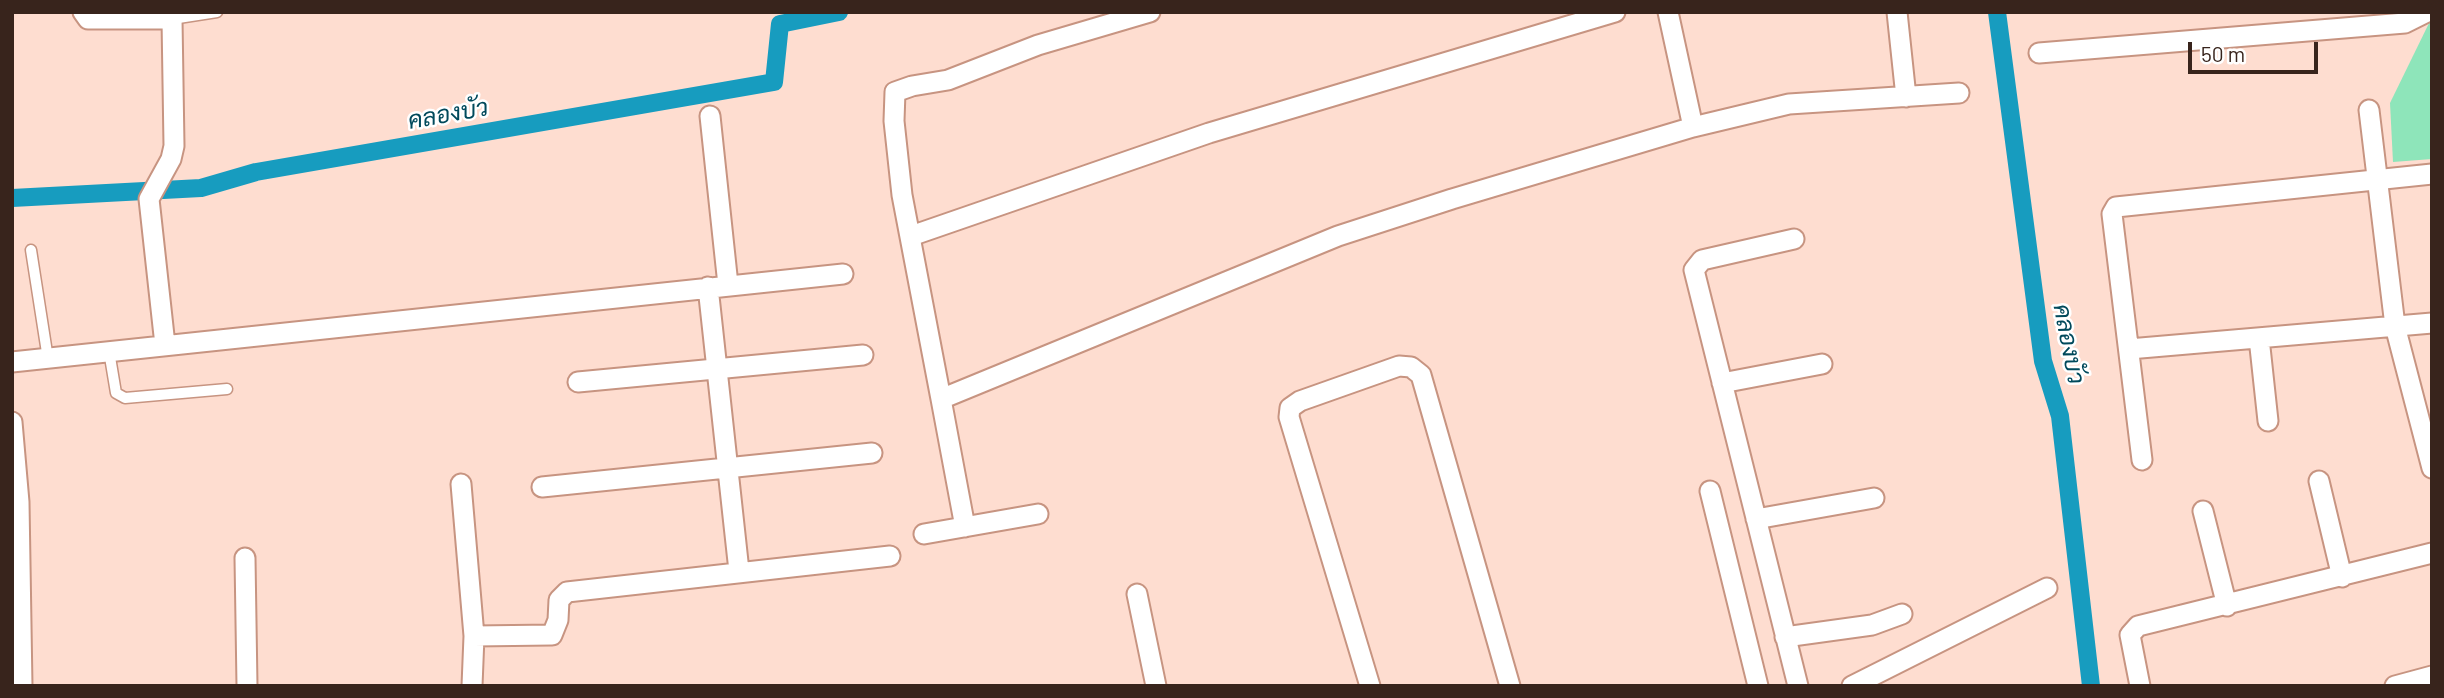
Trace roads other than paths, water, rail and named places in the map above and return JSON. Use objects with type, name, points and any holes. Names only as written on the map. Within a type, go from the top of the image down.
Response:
[{"type":"street","points":[[83,12],[88,19],[103,22],[172,19],[174,146],[171,159],[149,199],[165,345]]},
{"type":"street","points":[[965,527],[902,195],[894,121],[895,93],[912,86],[948,80],[1038,45],[1150,12]]},
{"type":"street","points":[[911,236],[1209,133],[1615,12]]},
{"type":"street","points":[[1668,12],[1693,127]]},
{"type":"street","points":[[1897,12],[1906,96]]},
{"type":"street","points":[[2039,53],[2405,23],[2427,12]]},
{"type":"street","points":[[941,399],[1338,236],[1693,127],[1789,104],[1959,93]]},
{"type":"street","points":[[2369,110],[2375,179],[2395,326],[2432,468]]},
{"type":"street","points":[[710,116],[728,285]]},
{"type":"street","points":[[2142,460],[2112,214],[2116,207],[2432,174]]},
{"type":"street","points":[[1794,239],[1702,260],[1696,264],[1694,270],[1798,686]]},
{"type":"street","points":[[12,362],[842,274]]},
{"type":"street","points":[[708,287],[739,571]]},
{"type":"street","points":[[2129,349],[2432,323]]},
{"type":"street","points":[[2259,338],[2268,421]]},
{"type":"street","points":[[578,382],[863,355]]},
{"type":"street","points":[[1722,383],[1822,364]]},
{"type":"street","points":[[1370,686],[1289,417],[1290,408],[1300,401],[1399,366],[1411,366],[1421,374],[1510,686]]},
{"type":"street","points":[[12,422],[22,686]]},
{"type":"street","points":[[542,487],[872,453]]},
{"type":"street","points":[[2319,481],[2342,578]]},
{"type":"street","points":[[461,484],[474,636],[471,686]]},
{"type":"street","points":[[1710,491],[1758,686]]},
{"type":"street","points":[[1756,519],[1874,498]]},
{"type":"street","points":[[2203,511],[2227,606]]},
{"type":"street","points":[[924,534],[1038,514]]},
{"type":"street","points":[[2140,686],[2130,635],[2138,626],[2342,578],[2432,553]]},
{"type":"street","points":[[474,636],[551,635],[558,620],[559,600],[567,592],[890,556]]},
{"type":"street","points":[[245,558],[247,686]]},
{"type":"street","points":[[1853,686],[2047,588]]},
{"type":"street","points":[[1138,594],[1156,686]]},
{"type":"street","points":[[1785,637],[1872,625],[1902,614]]},
{"type":"street","points":[[2395,686],[2432,676]]},
{"type":"lane","points":[[172,19],[217,12]]},
{"type":"lane","points":[[31,250],[48,359]]},
{"type":"lane","points":[[109,351],[116,393],[125,398],[227,389]]},
{"type":"waterway","name":"คลองบัว","points":[[12,198],[201,188],[256,172],[774,82],[780,24],[839,12]]},
{"type":"waterway","name":"คลองบัว","points":[[1997,12],[2043,361],[2060,416],[2091,686]]}]
